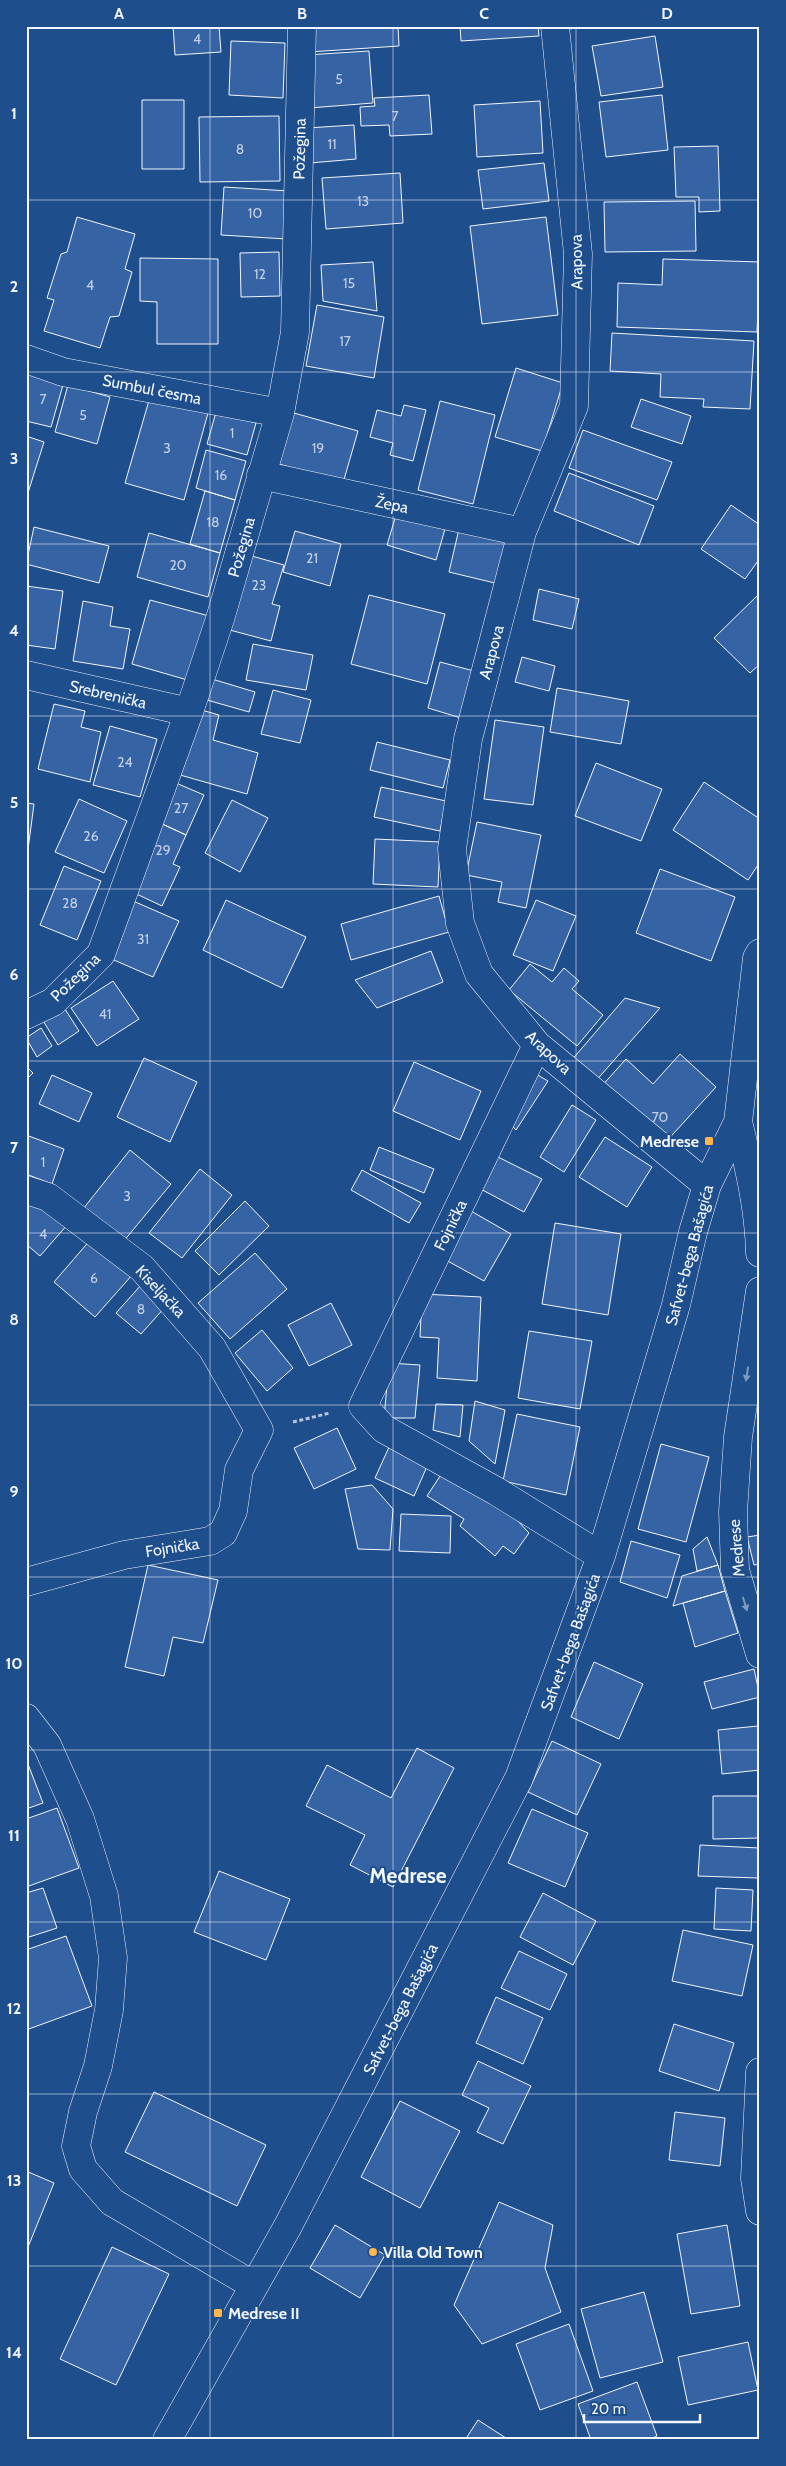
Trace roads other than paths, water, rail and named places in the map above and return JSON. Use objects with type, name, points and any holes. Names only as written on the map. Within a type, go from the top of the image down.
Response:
[{"type":"street","name":"Požegina","points":[[26,1015],[53,1002],[101,954],[189,712],[220,618],[280,413],[295,332],[302,26]]},
{"type":"street","name":"Arapova","points":[[555,26],[578,254],[574,406],[522,532],[468,739],[452,849],[460,923],[479,974],[537,1045],[707,1185]]},
{"type":"street","name":"Sumbul česma","points":[[26,359],[64,372],[280,413]]},
{"type":"street","name":"Žepa","points":[[261,476],[522,532]]},
{"type":"street","name":"Srebrenička","points":[[26,675],[189,712]]},
{"type":"street","name":"Safvet-bega Bašagića","points":[[167,2440],[292,2217],[519,1778],[601,1556],[676,1305],[693,1232],[707,1185],[749,1125],[757,958],[760,953]]},
{"type":"street","name":"Fojnička","points":[[537,1045],[363,1406],[384,1429],[496,1491],[601,1556]]},
{"type":"street","points":[[749,1125],[750,1173],[759,1228],[760,1253]]},
{"type":"street","name":"Kiseljačka","points":[[26,1190],[48,1196],[142,1268],[212,1348],[259,1430]]},
{"type":"street","name":"Medrese","points":[[760,1291],[738,1437],[733,1512],[735,1570],[760,1654]]},
{"type":"street","name":"Fojnička","points":[[26,1582],[124,1555],[210,1541],[223,1533],[233,1511],[239,1470],[259,1430]]},
{"type":"street","points":[[26,1718],[47,1745],[80,1819],[104,1896],[113,1958],[109,2010],[98,2066],[83,2112],[76,2146],[83,2169],[112,2202],[253,2285]]},
{"type":"street","points":[[760,2072],[757,2178],[760,2211]]},
{"type":"place","name":"Medrese","points":[[709,1141]]},
{"type":"place","name":"Villa Old Town","points":[[373,2252]]},
{"type":"place","name":"Medrese II","points":[[218,2313]]},
{"type":"district","name":"Medrese","points":[[408,1876]]}]
